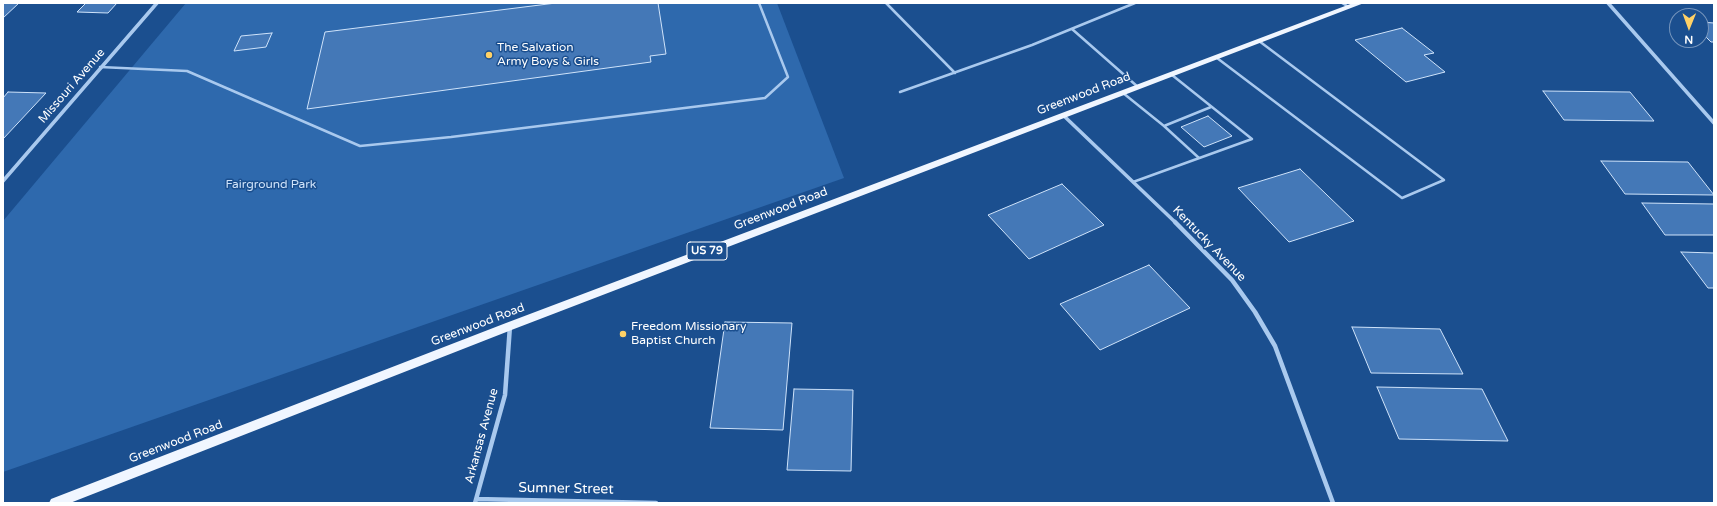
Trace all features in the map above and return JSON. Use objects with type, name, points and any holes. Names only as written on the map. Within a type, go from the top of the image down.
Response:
[{"type":"main road","name":"Greenwood Road","points":[[55,503],[510,326],[1259,42],[1346,5],[1360,3]]},
{"type":"street","name":"Missouri Avenue","points":[[3,181],[100,67],[157,3]]},
{"type":"street","points":[[1608,3],[1714,123]]},
{"type":"street","name":"Kentucky Avenue","points":[[1064,116],[1206,252],[1232,280],[1255,312],[1275,346],[1290,383],[1333,503]]},
{"type":"street","name":"Arkansas Avenue","points":[[476,501],[505,395],[510,326]]},
{"type":"street","name":"Sumner Street","points":[[476,501],[656,503]]},
{"type":"lane","points":[[100,67],[187,71],[360,146],[367,146],[765,98],[788,77],[759,3]]},
{"type":"lane","points":[[886,3],[955,73]]},
{"type":"lane","points":[[900,92],[1072,29],[1135,3]]},
{"type":"lane","points":[[1072,29],[1138,88]]},
{"type":"lane","points":[[1217,58],[1402,198],[1444,180],[1301,70],[1259,42]]},
{"type":"lane","points":[[1133,182],[1252,139],[1172,75]]},
{"type":"lane","points":[[1123,93],[1164,126],[1199,158]]},
{"type":"lane","points":[[1164,126],[1211,107]]},
{"type":"green space","name":"Fairground Park","points":[[186,3],[777,3],[844,178],[3,472],[3,221]]},
{"type":"building","points":[[3,3],[19,3],[3,18]]},
{"type":"building","points":[[86,3],[117,3],[108,13],[77,12]]},
{"type":"building","name":"The Salvation Army Boys & Girls","points":[[556,3],[658,3],[666,54],[650,56],[651,62],[307,109],[325,32]]},
{"type":"building","points":[[1709,23],[1714,23],[1714,42],[1709,40]]},
{"type":"building","points":[[1402,28],[1434,53],[1424,55],[1445,72],[1406,82],[1355,40]]},
{"type":"building","points":[[272,33],[266,47],[234,51],[241,36]]},
{"type":"building","points":[[1543,91],[1630,92],[1654,121],[1564,120]]},
{"type":"building","points":[[8,92],[46,93],[3,139],[3,98]]},
{"type":"building","points":[[1208,116],[1232,136],[1204,147],[1181,127]]},
{"type":"building","points":[[1601,161],[1688,162],[1714,195],[1625,194]]},
{"type":"building","points":[[1300,169],[1354,221],[1289,242],[1238,188]]},
{"type":"building","points":[[1062,184],[1104,225],[1029,259],[988,215]]},
{"type":"building","points":[[1642,203],[1714,204],[1714,235],[1665,235]]},
{"type":"building","points":[[1681,252],[1714,253],[1714,288],[1708,288]]},
{"type":"building","points":[[1149,265],[1190,308],[1100,350],[1060,304]]},
{"type":"building","points":[[725,322],[792,323],[783,430],[710,428]]},
{"type":"building","points":[[1352,327],[1440,329],[1463,374],[1371,373]]},
{"type":"building","points":[[1377,387],[1482,389],[1508,441],[1399,439]]},
{"type":"building","points":[[794,389],[853,390],[851,471],[787,470]]},
{"type":"place","name":"The Salvation Army Boys & Girls","points":[[489,55]]},
{"type":"place","name":"Freedom Missionary Baptist Church","points":[[623,334]]}]
